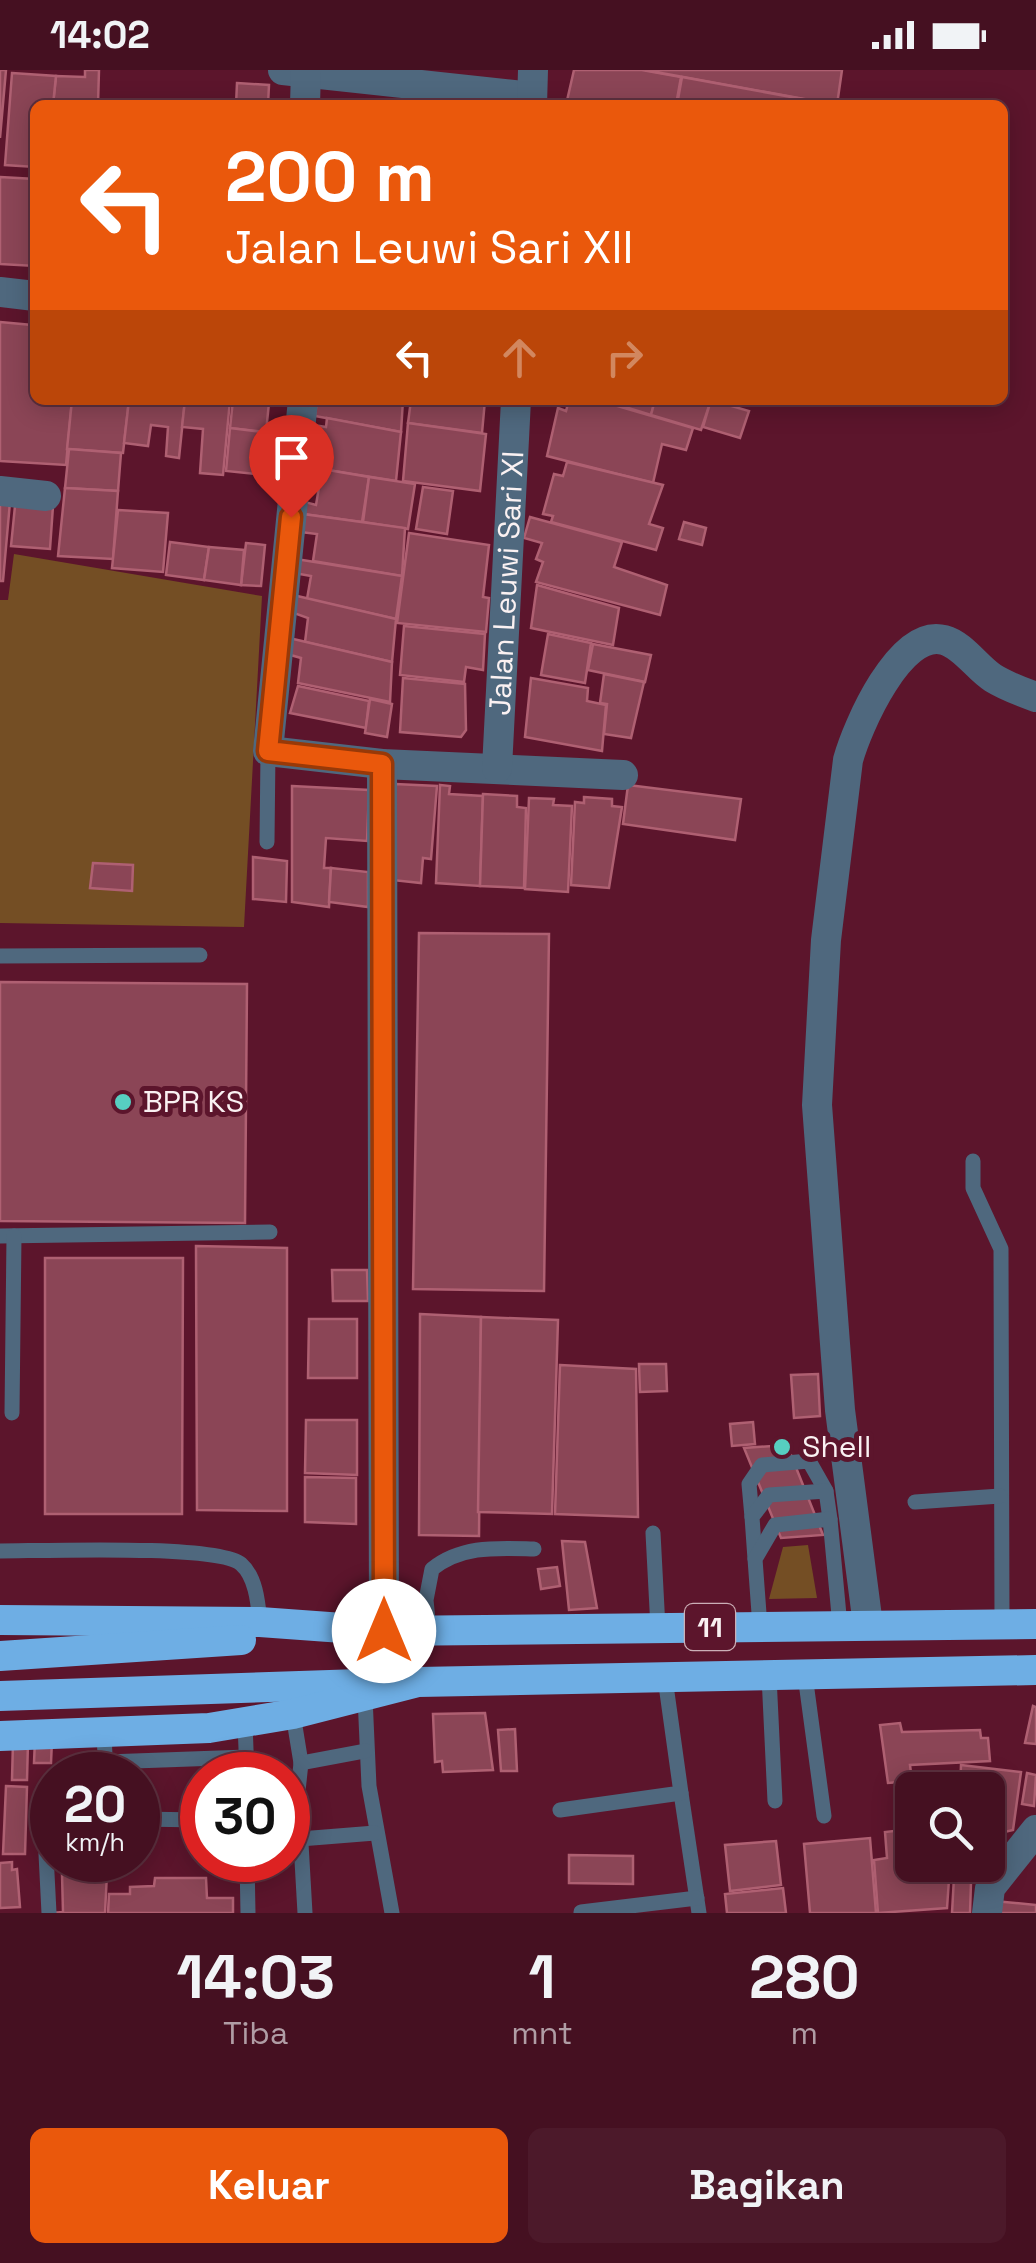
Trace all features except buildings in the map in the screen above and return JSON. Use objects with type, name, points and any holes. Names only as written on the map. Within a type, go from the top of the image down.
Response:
[{"type":"highway","name":"11","points":[[0,1620],[260,1622],[384,1631]]},
{"type":"highway","name":"11","points":[[0,1656],[384,1631],[1036,1624]]},
{"type":"highway","name":"11","points":[[0,1696],[418,1682],[1036,1670]]},
{"type":"highway","name":"11","points":[[126,1752],[418,1682]]},
{"type":"highway","name":"11","points":[[0,1736],[81,1752]]},
{"type":"street","points":[[303,100],[298,71],[532,91]]},
{"type":"street","points":[[0,292],[30,295]]},
{"type":"street","points":[[302,405],[268,751],[382,764],[622,775]]},
{"type":"street","name":"Jalan Leuwi Sari XI","points":[[497,768],[516,405]]},
{"type":"street","points":[[0,491],[46,496]]},
{"type":"street","points":[[854,1626],[817,1105],[826,940],[848,760],[855,732],[887,678],[908,650],[932,639],[952,644],[992,677],[1036,697]]},
{"type":"street","points":[[382,764],[384,1631]]},
{"type":"street","points":[[986,1913],[990,1888],[1036,1830]]},
{"type":"lane","points":[[267,842],[264,778],[268,751]]},
{"type":"lane","points":[[0,956],[200,955]]},
{"type":"lane","points":[[972,1162],[973,1188],[1001,1249],[1002,1624]]},
{"type":"lane","points":[[12,1413],[7,1236],[270,1232]]},
{"type":"lane","points":[[760,1626],[749,1484],[762,1464],[809,1462],[826,1491],[854,1626]]},
{"type":"lane","points":[[752,1517],[768,1495],[826,1491]]},
{"type":"lane","points":[[916,1502],[1000,1496]]},
{"type":"lane","points":[[755,1559],[775,1524],[830,1519]]},
{"type":"lane","points":[[653,1533],[658,1628]]},
{"type":"lane","points":[[429,1630],[426,1600],[432,1569],[450,1555],[487,1548],[534,1549]]},
{"type":"lane","points":[[0,1551],[199,1552],[239,1561],[250,1575],[260,1622]]},
{"type":"lane","points":[[805,1675],[824,1816]]},
{"type":"lane","points":[[769,1676],[775,1801]]},
{"type":"lane","points":[[581,1912],[698,1905],[666,1678]]},
{"type":"lane","points":[[365,1697],[365,1751],[375,1834],[392,1913]]},
{"type":"lane","points":[[293,1714],[299,1752]]},
{"type":"lane","points":[[245,1723],[247,1752]]},
{"type":"lane","points":[[310,1761],[365,1751]]},
{"type":"lane","points":[[560,1810],[681,1794]]},
{"type":"lane","points":[[310,1839],[375,1834]]},
{"type":"lane","points":[[47,1882],[49,1913]]},
{"type":"lane","points":[[247,1882],[248,1913]]},
{"type":"lane","points":[[303,1882],[305,1913]]},
{"type":"shaded area","points":[[14,554],[262,596],[244,927],[0,923],[0,600],[8,600]]},
{"type":"shaded area","points":[[808,1545],[817,1598],[769,1599],[783,1547]]},
{"type":"place","name":"BPR KS","points":[[123,1102]]},
{"type":"place","name":"Shell","points":[[782,1447]]},
{"type":"route","points":[[291,517],[268,751],[382,764],[384,1631]]}]
